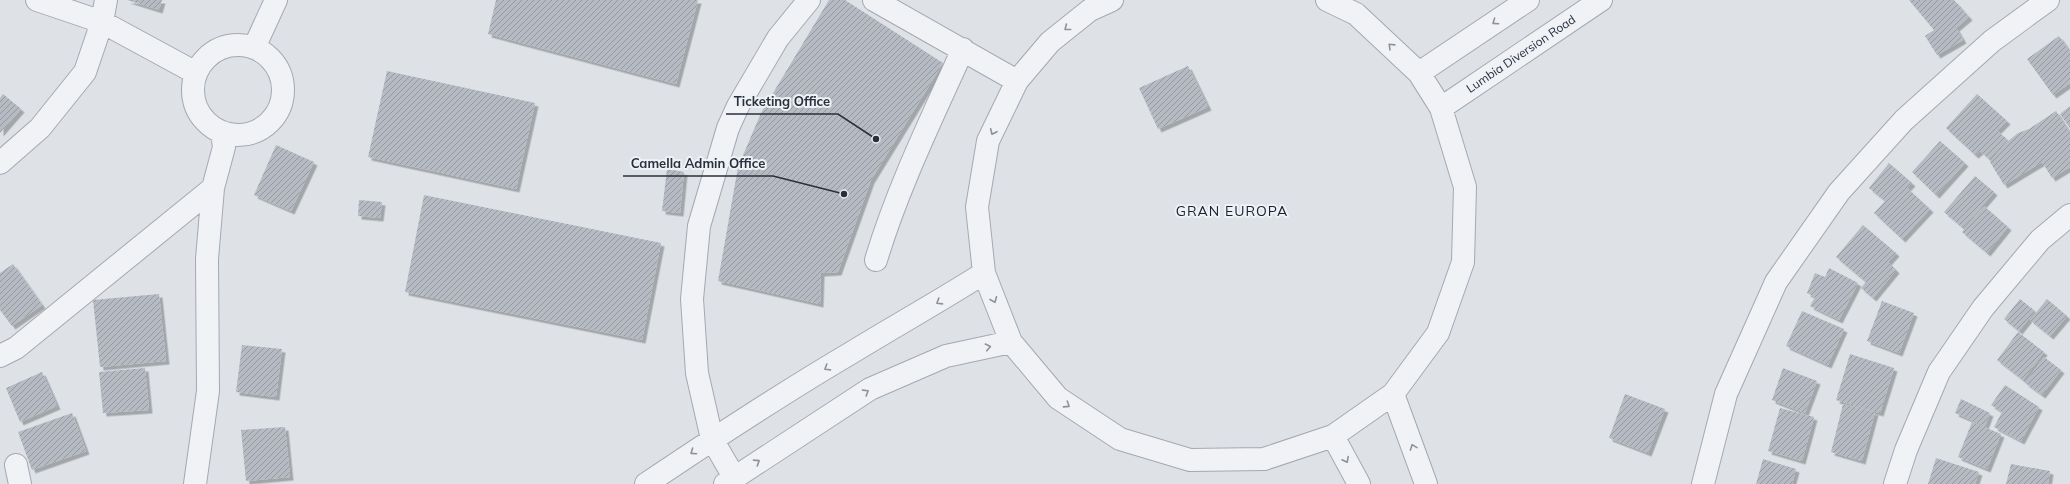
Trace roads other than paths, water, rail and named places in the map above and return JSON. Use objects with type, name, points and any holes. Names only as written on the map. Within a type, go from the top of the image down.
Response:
[{"type":"street","points":[[36,0],[102,22],[196,73]]},
{"type":"street","points":[[0,163],[40,128],[85,72],[102,22],[106,0]]},
{"type":"street","points":[[254,48],[276,0]]},
{"type":"street","points":[[809,0],[778,38],[738,106],[728,128],[699,226],[692,299],[697,373],[712,439],[730,481],[870,389],[946,356],[1012,342]]},
{"type":"street","points":[[874,0],[963,49],[1017,81]]},
{"type":"street","points":[[1112,0],[1088,5],[1050,42],[1017,81],[988,141],[977,207],[984,273],[1012,342],[1058,398],[1120,439],[1190,460],[1264,459],[1334,436],[1393,394],[1438,333],[1463,262],[1465,187],[1441,108],[1419,73],[1356,14],[1327,0]]},
{"type":"street","points":[[1419,73],[1528,0]]},
{"type":"street","name":"Lumbia Diversion Road","points":[[1441,108],[1601,0]]},
{"type":"street","points":[[1703,484],[1726,394],[1776,282],[1834,198],[1904,120],[1992,40],[2048,0]]},
{"type":"street","points":[[236,45],[254,48],[269,57],[280,72],[284,89],[281,106],[272,122],[257,132],[239,136],[222,132],[207,123],[197,108],[193,91],[196,73],[206,59],[220,49],[236,45]]},
{"type":"street","points":[[876,260],[895,204],[963,49]]},
{"type":"street","points":[[195,484],[208,391],[207,259],[213,188],[224,147],[222,132]]},
{"type":"street","points":[[0,356],[16,348],[213,188]]},
{"type":"street","points":[[1895,484],[1906,450],[1939,372],[1988,302],[2040,240],[2070,215]]},
{"type":"street","points":[[646,484],[712,439],[850,353],[935,304],[984,273]]},
{"type":"street","points":[[1393,394],[1426,484]]},
{"type":"street","points":[[1334,436],[1359,484]]},
{"type":"place","name":"Ticketing Office","points":[[876,139]]},
{"type":"place","name":"Camella Admin Office","points":[[844,194]]},
{"type":"district","name":"GRAN EUROPA","points":[[1232,211]]}]
